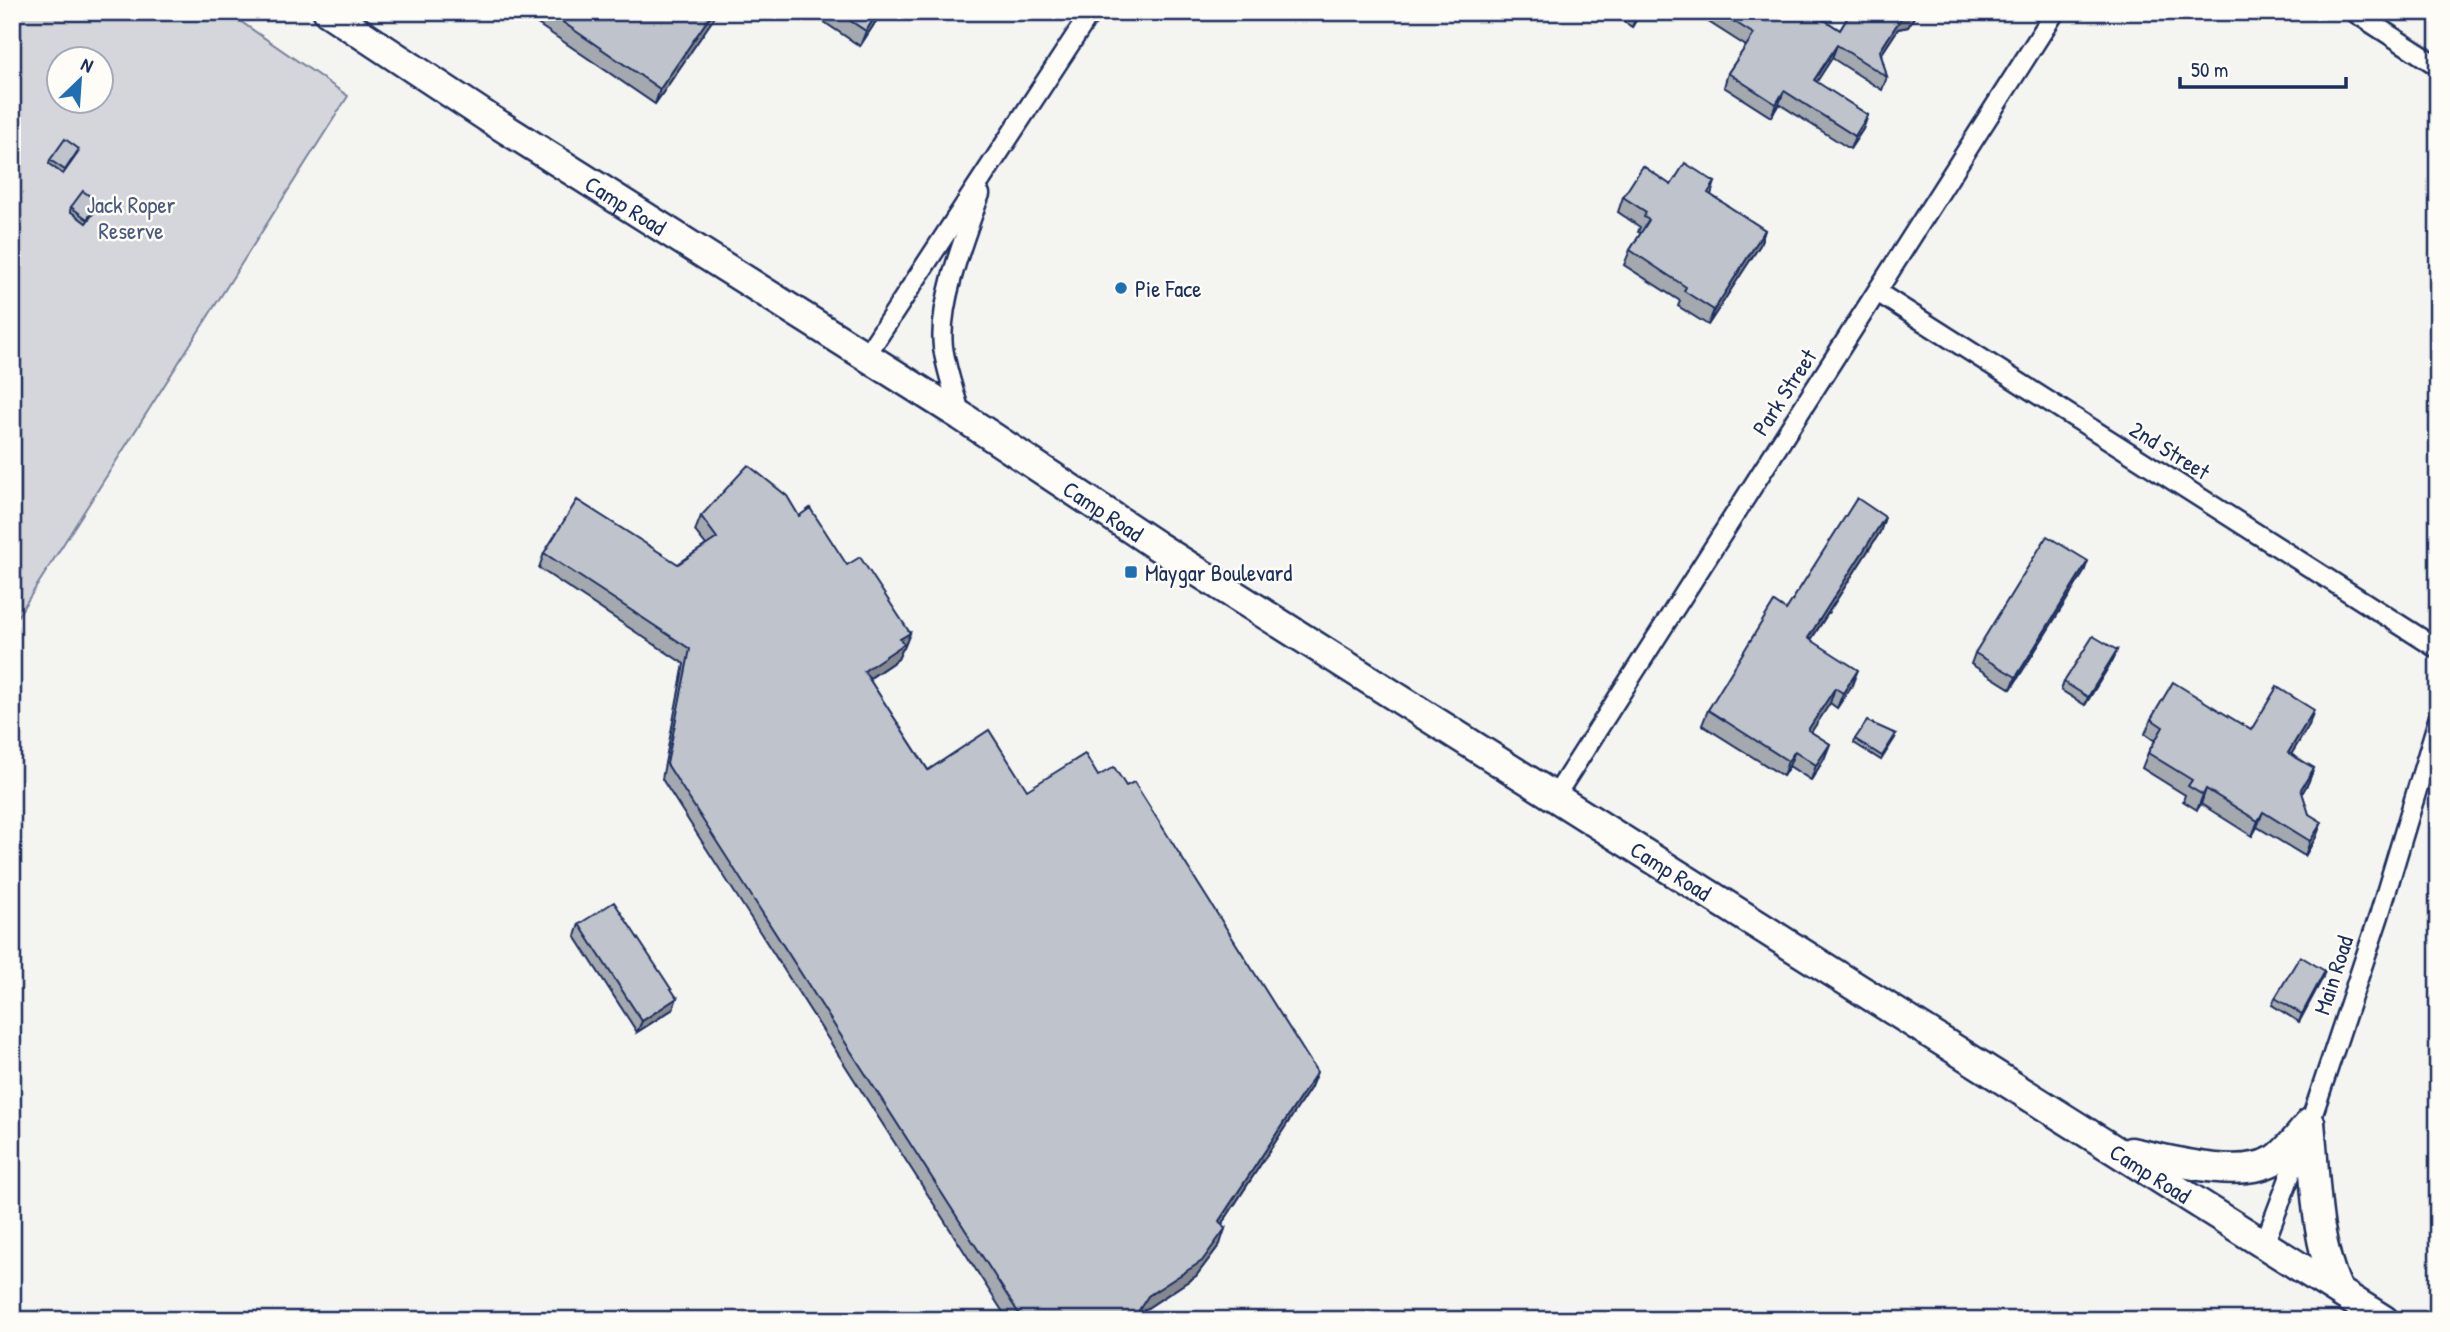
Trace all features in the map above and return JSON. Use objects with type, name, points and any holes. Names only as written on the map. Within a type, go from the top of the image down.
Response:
[{"type":"main road","name":"Camp Road","points":[[328,12],[490,119],[961,416],[1157,546],[1554,798],[2265,1242],[2384,1320]]},
{"type":"main road","points":[[2114,1149],[2227,1168],[2260,1166],[2277,1158],[2310,1123]]},
{"type":"main road","points":[[2310,1123],[2319,1232],[2326,1263],[2338,1290]]},
{"type":"street","points":[[865,357],[1091,12]]},
{"type":"street","name":"Park Street","points":[[1554,798],[2055,12]]},
{"type":"street","points":[[2354,12],[2438,66]]},
{"type":"street","points":[[961,416],[943,348],[943,330],[959,254],[989,168]]},
{"type":"street","name":"2nd Street","points":[[1877,292],[2438,649]]},
{"type":"street","name":"Main Road","points":[[2265,1242],[2310,1123],[2379,916],[2438,720]]},
{"type":"green space","name":"Jack Roper Reserve","points":[[12,12],[227,12],[348,96],[12,625]]},
{"type":"building","points":[[548,12],[713,12],[660,89]]},
{"type":"building","points":[[837,12],[878,12],[866,31]]},
{"type":"building","points":[[1624,12],[1639,12],[1635,19]]},
{"type":"building","points":[[1719,12],[1812,12],[1840,30],[1851,12],[1914,12],[1903,15],[1880,51],[1887,77],[1837,45],[1814,80],[1868,115],[1855,136],[1784,91],[1776,104],[1728,73],[1754,34]]},
{"type":"building","points":[[65,139],[79,149],[65,170],[50,160]]},
{"type":"building","points":[[1685,163],[1715,182],[1708,193],[1765,230],[1714,310],[1684,291],[1686,287],[1630,250],[1649,220],[1644,217],[1646,212],[1623,197],[1643,166],[1671,185]]},
{"type":"building","points":[[83,191],[99,203],[87,219],[71,207]]},
{"type":"building","points":[[748,465],[787,496],[799,516],[810,508],[847,565],[860,557],[910,633],[900,639],[904,644],[864,671],[928,770],[989,730],[1027,790],[1085,754],[1098,776],[1114,767],[1126,786],[1134,782],[1317,1072],[1219,1221],[1225,1229],[1202,1261],[1148,1296],[1131,1320],[1023,1320],[667,764],[690,649],[544,553],[577,500],[678,564],[717,538],[701,516]]},
{"type":"building","points":[[1857,498],[1885,517],[1808,638],[1858,670],[1843,693],[1835,688],[1808,730],[1830,744],[1816,765],[1795,751],[1788,761],[1708,710],[1774,602],[1786,610]]},
{"type":"building","points":[[2047,536],[2088,561],[2016,677],[1975,653]]},
{"type":"building","points":[[2093,636],[2117,650],[2088,697],[2064,682]]},
{"type":"building","points":[[2173,682],[2251,730],[2277,687],[2314,710],[2288,753],[2314,768],[2301,789],[2309,814],[2322,822],[2310,841],[2263,812],[2258,821],[2206,789],[2203,795],[2188,786],[2192,780],[2148,753],[2163,727],[2151,719]]},
{"type":"building","points":[[1867,721],[1896,734],[1882,756],[1855,739]]},
{"type":"building","points":[[614,902],[677,998],[642,1021],[579,924]]},
{"type":"building","points":[[2300,956],[2325,971],[2302,1014],[2275,998]]},
{"type":"place","name":"Pie Face","points":[[1121,288]]},
{"type":"place","name":"Maygar Boulevard","points":[[1131,572]]}]
